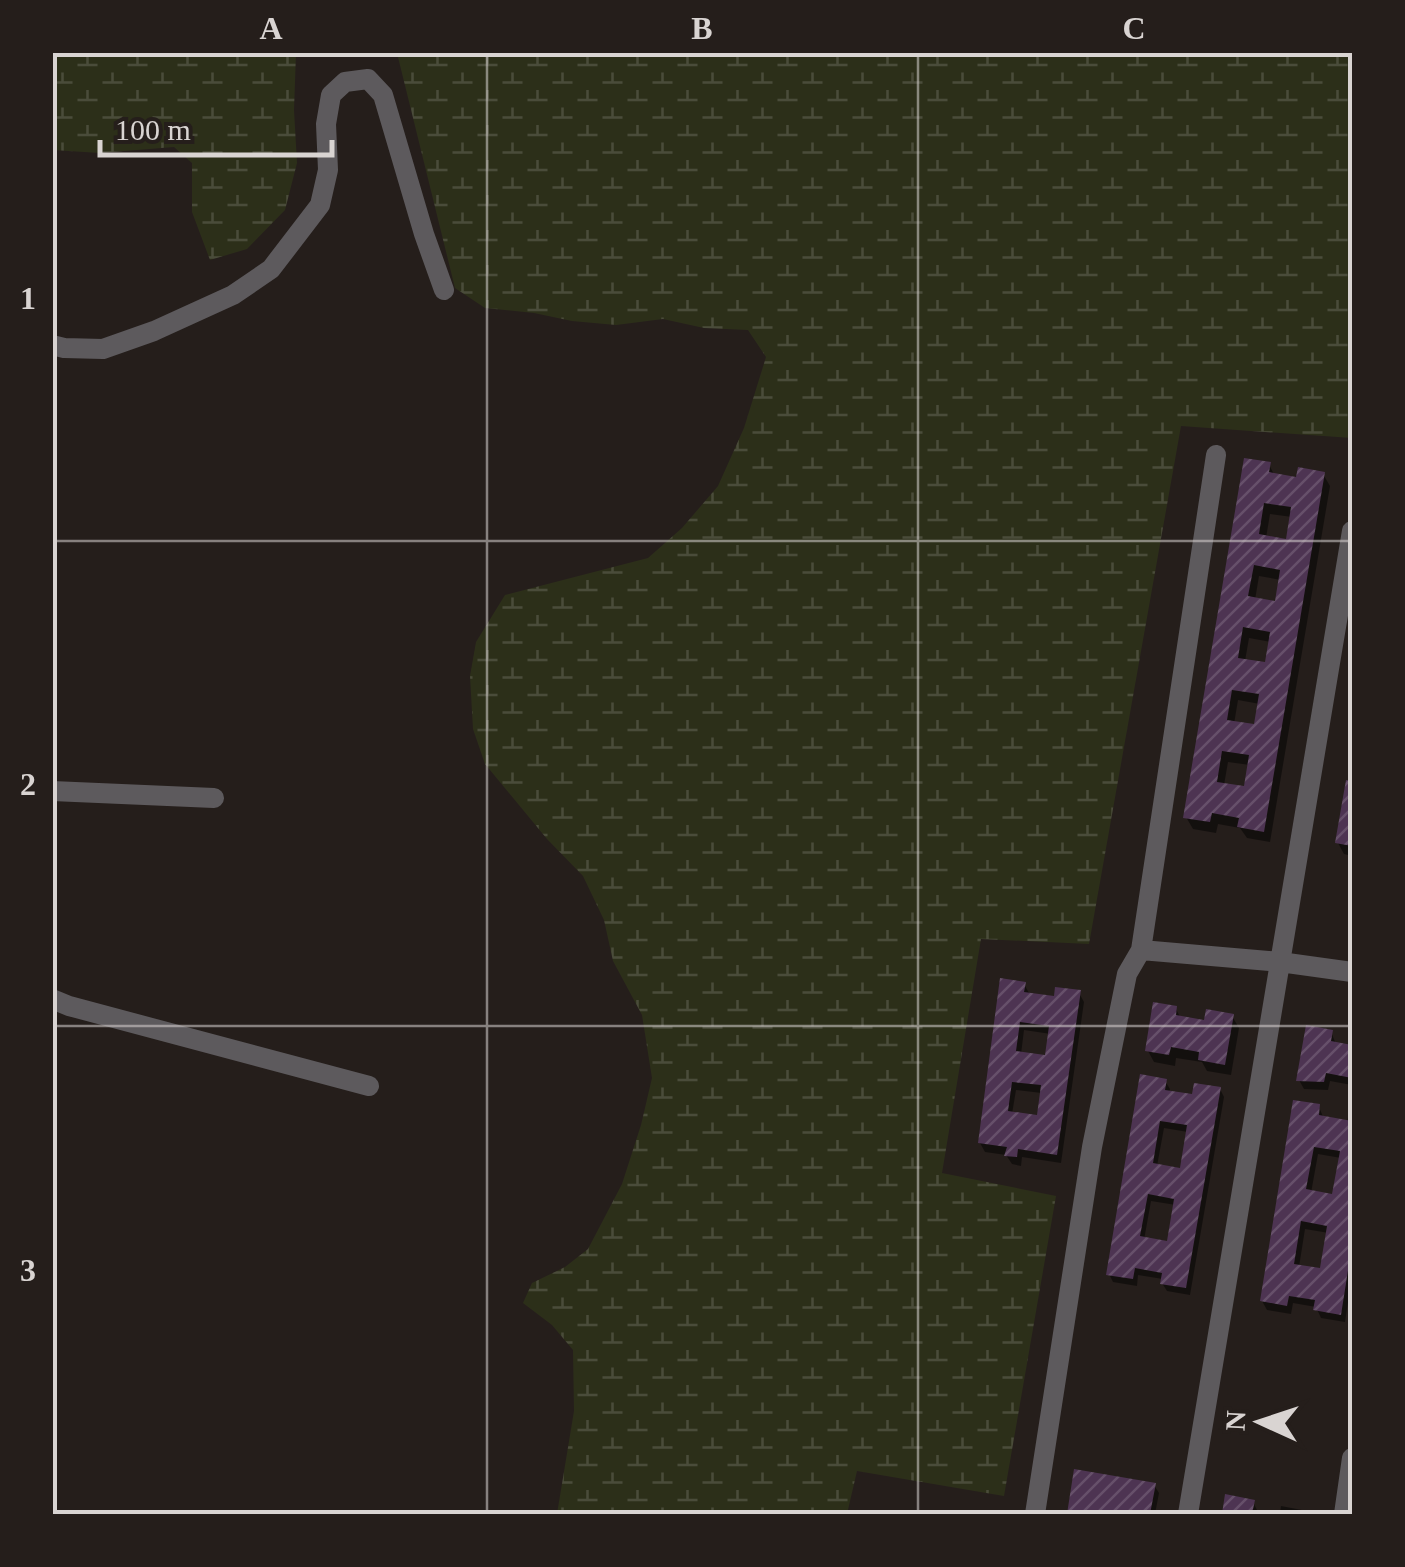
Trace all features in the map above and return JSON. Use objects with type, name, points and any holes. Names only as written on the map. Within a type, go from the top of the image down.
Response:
[{"type":"street","points":[[52,345],[103,349],[234,295],[272,269],[320,205],[328,170],[326,124],[331,95],[345,82],[368,79],[384,96],[444,290]]},
{"type":"street","points":[[1035,1514],[1092,1147],[1127,974],[1141,950],[1216,455]]},
{"type":"street","points":[[1188,1514],[1352,531]]},
{"type":"street","points":[[52,791],[214,798]]},
{"type":"street","points":[[1141,950],[1352,972]]},
{"type":"street","points":[[52,999],[369,1086]]},
{"type":"street","points":[[1344,1514],[1352,1458]]},
{"type":"green space","points":[[53,52],[296,53],[297,163],[285,210],[247,249],[210,260],[192,212],[192,163],[174,147],[100,153],[53,150]]},
{"type":"green space","points":[[397,53],[1352,53],[1352,438],[1181,426],[1089,944],[981,939],[942,1173],[1056,1196],[1004,1496],[857,1471],[847,1514],[557,1514],[574,1411],[573,1350],[552,1325],[523,1303],[532,1283],[565,1267],[588,1249],[622,1184],[652,1078],[642,1015],[613,961],[604,920],[583,876],[485,764],[473,729],[470,676],[476,642],[505,595],[648,558],[682,528],[718,486],[744,428],[766,357],[748,330],[704,328],[663,319],[616,325],[572,321],[485,308],[455,288]]},
{"type":"building","points":[[1244,458],[1271,462],[1269,472],[1296,477],[1298,467],[1325,472],[1264,832],[1237,827],[1239,818],[1212,813],[1210,822],[1183,818]],"holes":[[[1264,503],[1291,507],[1286,539],[1259,534]],[[1254,565],[1280,570],[1275,601],[1248,596]],[[1243,627],[1270,632],[1265,662],[1238,658]],[[1232,690],[1259,694],[1254,724],[1227,720]],[[1222,751],[1249,755],[1244,786],[1217,782]]]},
{"type":"building","points":[[1346,780],[1352,781],[1352,846],[1335,843]]},
{"type":"building","points":[[1000,978],[1026,982],[1024,992],[1054,996],[1055,987],[1081,990],[1057,1155],[1018,1149],[1017,1157],[1004,1156],[1007,1147],[978,1143]],"holes":[[[1020,1022],[1049,1026],[1045,1055],[1016,1051]],[[1012,1082],[1041,1085],[1037,1115],[1008,1111]]]},
{"type":"building","points":[[1153,1002],[1177,1006],[1176,1015],[1204,1020],[1206,1009],[1234,1014],[1225,1065],[1198,1060],[1199,1052],[1171,1047],[1169,1055],[1145,1051]]},
{"type":"building","points":[[1306,1025],[1333,1030],[1331,1041],[1352,1045],[1352,1078],[1326,1073],[1324,1082],[1296,1081]]},
{"type":"building","points":[[1140,1074],[1167,1079],[1165,1090],[1192,1094],[1194,1083],[1221,1087],[1186,1288],[1160,1284],[1162,1273],[1135,1268],[1133,1279],[1106,1275]],"holes":[[[1160,1121],[1187,1125],[1180,1168],[1153,1163]],[[1148,1194],[1174,1199],[1167,1241],[1140,1236]]]},
{"type":"building","points":[[1293,1100],[1320,1104],[1319,1115],[1352,1121],[1352,1245],[1341,1315],[1313,1310],[1315,1300],[1289,1296],[1287,1306],[1260,1301]],"holes":[[[1314,1147],[1340,1151],[1332,1194],[1306,1189]],[[1301,1221],[1327,1226],[1320,1268],[1294,1264]]]},
{"type":"building","points":[[1074,1469],[1156,1483],[1150,1514],[1067,1514]]},
{"type":"building","points":[[1225,1494],[1255,1500],[1252,1514],[1222,1514]]}]
